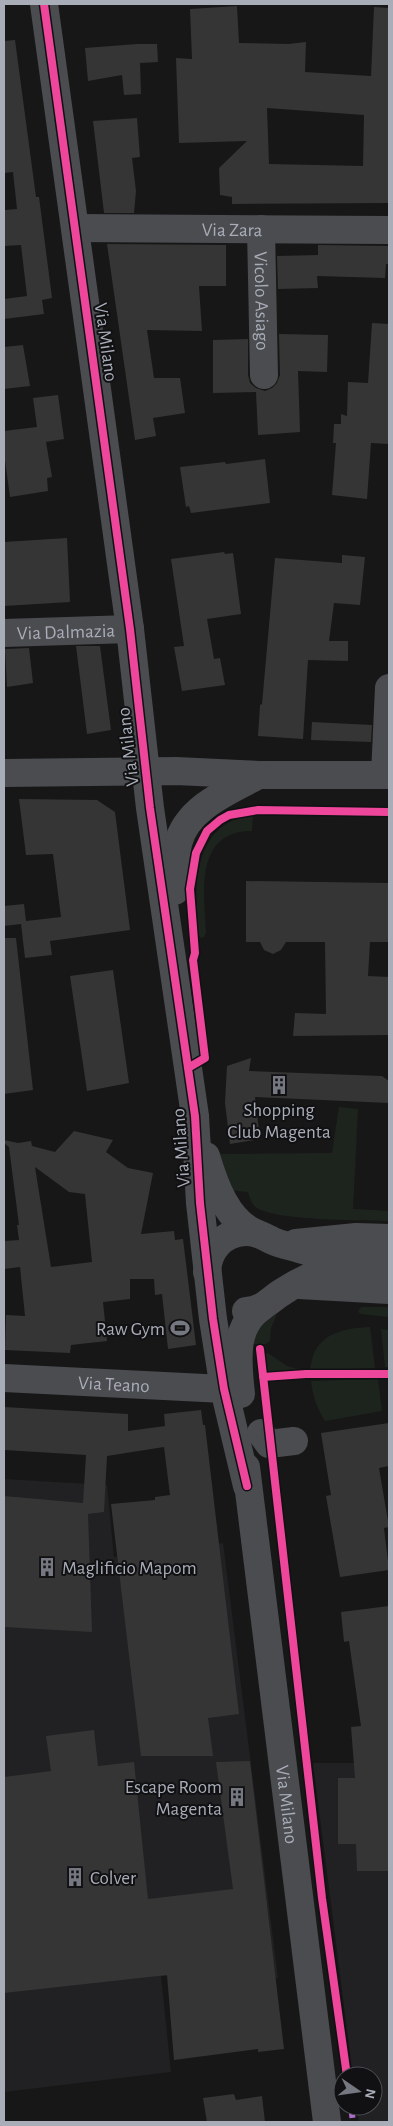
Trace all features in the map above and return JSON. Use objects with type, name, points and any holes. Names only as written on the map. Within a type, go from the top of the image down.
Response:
[{"type":"street","name":"Via Milano","points":[[44,4],[130,629],[146,772],[195,1116],[200,1204],[207,1277],[224,1389],[247,1486]]},
{"type":"street","name":"Via Zara","points":[[76,228],[389,230]]},
{"type":"street","name":"Vicolo Asiago","points":[[261,229],[264,375]]},
{"type":"street","name":"Via Dalmazia","points":[[4,633],[130,629]]},
{"type":"street","points":[[4,773],[146,772],[260,775],[387,775],[389,688]]},
{"type":"street","name":"Via Milano","points":[[172,949],[178,845],[181,833],[194,814],[232,789],[260,775]]},
{"type":"street","name":"Via Milano","points":[[195,1116],[208,1162],[220,1194],[236,1219],[246,1228],[270,1239]]},
{"type":"street","points":[[354,1263],[335,1268],[245,1310],[227,1306],[214,1294],[207,1277],[210,1256],[219,1243],[235,1233],[270,1239],[354,1263],[389,1264]]},
{"type":"street","points":[[270,1239],[389,1238]]},
{"type":"street","points":[[270,1239],[278,1248],[285,1263],[285,1276],[277,1296]]},
{"type":"street","points":[[277,1296],[309,1285],[389,1290]]},
{"type":"street","name":"Via Milano","points":[[277,1296],[247,1320],[238,1355],[247,1486],[327,2122]]},
{"type":"street","name":"Via Teano","points":[[4,1378],[224,1389]]},
{"type":"street","points":[[261,1432],[269,1444],[294,1441]]},
{"type":"shaded area","points":[[253,815],[252,831],[233,834],[220,841],[211,853],[206,867],[204,883],[206,933],[201,938],[197,928],[197,892],[200,862],[213,836],[223,826],[236,819]]},
{"type":"shaded area","points":[[339,1107],[358,1109],[353,1209],[389,1211],[388,1221],[300,1218],[283,1215],[257,1208],[252,1203],[248,1192],[228,1190],[220,1154],[332,1153]]},
{"type":"shaded area","points":[[361,1307],[389,1307],[389,1317],[361,1314],[358,1312]]},
{"type":"shaded area","points":[[277,1314],[271,1328],[270,1341],[266,1344],[249,1344],[257,1330]]},
{"type":"shaded area","points":[[370,1327],[375,1368],[309,1371],[315,1351],[325,1339],[346,1330]]},
{"type":"shaded area","points":[[381,1329],[389,1330],[389,1367],[385,1367]]},
{"type":"shaded area","points":[[268,1353],[287,1366],[304,1371],[267,1372],[264,1354]]},
{"type":"shaded area","points":[[378,1379],[382,1411],[325,1421],[316,1402],[311,1381]]},
{"type":"shaded area","points":[[4,1479],[107,1485],[114,1557],[223,1543],[278,1978],[161,1976],[171,2072],[4,2092]]},
{"type":"shaded area","points":[[313,1763],[389,1763],[389,2122],[359,2122],[358,2116],[383,2116],[383,2066],[352,2066]]},
{"type":"building","points":[[237,6],[239,43],[288,44],[306,42],[305,72],[371,76],[374,7],[389,8],[389,203],[232,204],[232,197],[220,195],[219,168],[247,141],[179,143],[176,58],[192,59],[190,9]],"holes":[[[267,108],[364,115],[363,166],[269,164]]]},
{"type":"building","points":[[15,40],[36,197],[39,197],[52,298],[42,300],[44,314],[4,319],[4,299],[27,296],[21,245],[4,246],[4,210],[17,209],[13,172],[4,173],[4,41]]},
{"type":"building","points":[[157,44],[158,62],[140,63],[141,94],[124,95],[122,75],[88,81],[85,48]]},
{"type":"building","points":[[137,118],[140,157],[132,158],[136,191],[134,213],[104,213],[93,121]]},
{"type":"building","points":[[107,244],[226,245],[226,286],[199,286],[202,331],[147,330],[154,378],[180,378],[185,413],[153,418],[156,436],[135,440]]},
{"type":"building","points":[[318,245],[389,246],[389,264],[386,264],[385,278],[317,276],[318,288],[278,289],[277,256],[318,255]]},
{"type":"building","points":[[372,323],[389,324],[389,444],[371,443],[367,499],[332,495],[336,443],[333,443],[334,424],[341,424],[341,414],[347,416],[348,382],[368,383]]},
{"type":"building","points":[[279,334],[328,335],[327,372],[298,371],[300,432],[258,435],[256,392],[213,393],[213,340],[248,339],[248,375],[250,383],[256,388],[265,391],[277,383],[280,375]]},
{"type":"building","points":[[23,345],[30,386],[4,389],[4,347]]},
{"type":"building","points":[[58,395],[64,439],[46,442],[52,477],[47,478],[48,491],[10,497],[4,453],[4,431],[37,427],[33,398]]},
{"type":"building","points":[[265,459],[270,503],[191,513],[189,506],[186,507],[180,467]]},
{"type":"building","points":[[67,538],[70,602],[4,606],[4,542]]},
{"type":"building","points":[[224,552],[225,554],[233,553],[241,614],[207,619],[214,659],[220,658],[225,685],[182,691],[174,647],[184,646],[171,559]]},
{"type":"building","points":[[342,555],[365,557],[360,605],[334,603],[329,641],[348,641],[348,661],[308,660],[303,739],[258,736],[275,558],[342,563]]},
{"type":"building","points":[[76,646],[100,646],[111,730],[87,734]]},
{"type":"building","points":[[29,648],[33,683],[7,687],[5,649]]},
{"type":"building","points":[[312,722],[372,725],[371,742],[311,740]]},
{"type":"building","points":[[19,799],[97,800],[115,812],[130,930],[50,941],[52,955],[25,958],[21,924],[4,926],[4,906],[24,904],[26,921],[61,917],[53,854],[26,855]]},
{"type":"building","points":[[246,881],[389,883],[389,942],[370,942],[368,976],[389,977],[389,1035],[293,1036],[295,1013],[326,1014],[325,942],[286,942],[281,950],[273,954],[264,950],[260,942],[246,942]]},
{"type":"building","points":[[4,938],[16,938],[33,1090],[4,1094]]},
{"type":"building","points":[[113,970],[129,1083],[87,1091],[70,976]]},
{"type":"building","points":[[251,1058],[249,1071],[382,1076],[389,1081],[389,1103],[255,1097],[260,1139],[230,1144],[225,1103],[227,1066]]},
{"type":"building","points":[[74,1131],[113,1140],[106,1152],[128,1168],[153,1173],[141,1234],[174,1231],[175,1240],[183,1239],[196,1345],[168,1349],[162,1294],[155,1295],[154,1279],[130,1279],[130,1299],[103,1302],[107,1341],[71,1345],[70,1353],[5,1350],[6,1315],[25,1316],[20,1267],[4,1269],[4,1241],[19,1240],[17,1225],[19,1225],[9,1147],[4,1143],[4,1140],[18,1143],[31,1141],[32,1146],[55,1152]],"holes":[[[35,1167],[69,1192],[85,1194],[92,1262],[51,1267]]]},
{"type":"building","points":[[4,1407],[128,1414],[128,1431],[165,1426],[164,1414],[201,1410],[203,1425],[205,1425],[239,1714],[208,1718],[213,1756],[141,1756],[111,1504],[155,1500],[155,1497],[170,1495],[164,1447],[107,1456],[104,1512],[88,1514],[92,1632],[4,1627],[4,1496],[83,1503],[86,1455],[4,1450]]},
{"type":"building","points":[[389,1423],[389,1466],[379,1468],[389,1527],[384,1528],[389,1570],[340,1577],[326,1496],[331,1495],[321,1433]]},
{"type":"building","points":[[389,1606],[389,1871],[357,1871],[356,1844],[338,1844],[338,1778],[355,1778],[351,1727],[361,1726],[349,1641],[344,1642],[341,1612]]},
{"type":"building","points":[[94,1730],[98,1766],[134,1762],[148,1899],[233,1889],[216,1762],[250,1761],[284,2049],[258,2052],[258,2049],[174,2060],[167,1975],[4,1993],[4,1777],[51,1771],[46,1736]]},
{"type":"building","points":[[234,2094],[236,2100],[262,2096],[265,2122],[207,2122],[203,2098]]},
{"type":"marked path","points":[[352,2116],[353,2122]]},
{"type":"cycle path","points":[[44,4],[130,629],[150,808],[195,1116],[200,1203],[213,1319],[224,1389],[247,1486]]},
{"type":"cycle path","points":[[188,1068],[205,1058],[193,960],[195,953],[190,889],[196,853],[207,831],[229,815],[258,810],[389,812]]},
{"type":"cycle path","points":[[260,1349],[322,1898],[346,2066]]},
{"type":"cycle path","points":[[263,1377],[306,1374],[389,1374]]},
{"type":"place","name":"Shopping Club Magenta","points":[[279,1085]]},
{"type":"place","name":"Raw Gym","points":[[180,1328]]},
{"type":"place","name":"Maglificio Mapom","points":[[47,1567]]},
{"type":"place","name":"Escape Room Magenta","points":[[237,1797]]},
{"type":"place","name":"Colver","points":[[75,1877]]}]
